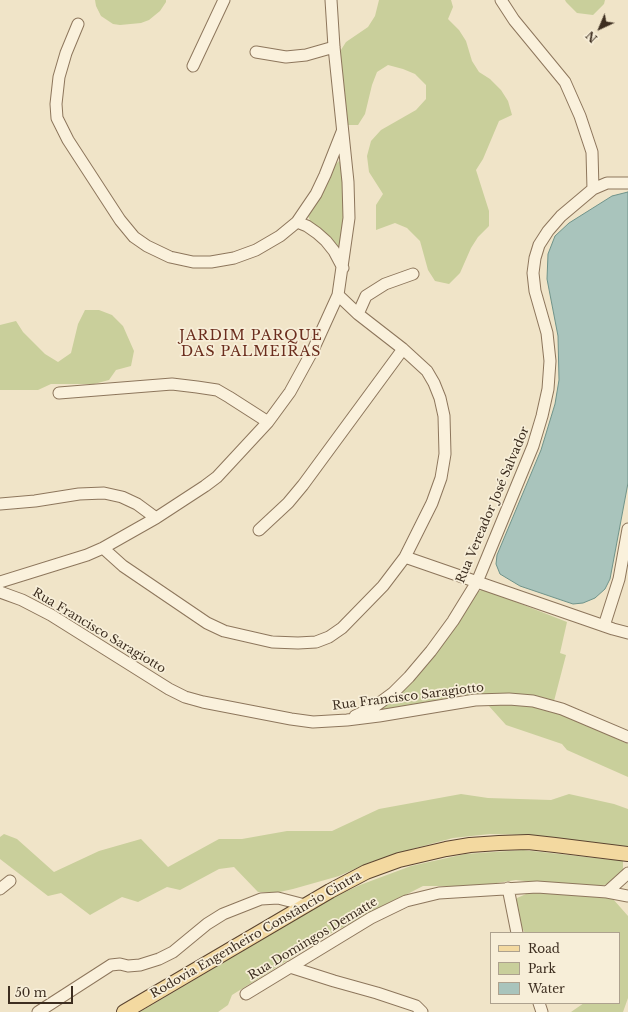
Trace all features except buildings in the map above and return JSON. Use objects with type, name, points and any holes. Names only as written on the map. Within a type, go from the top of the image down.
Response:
[{"type":"main road","name":"Rodovia Engenheiro Constâncio Cintra","points":[[124,1012],[352,878],[380,867],[421,855],[470,846],[528,842],[628,854]]},
{"type":"street","points":[[193,66],[224,0]]},
{"type":"street","points":[[0,582],[73,560],[103,548],[156,518],[205,486],[217,477],[268,422],[294,385],[313,350],[338,295],[349,218],[348,182],[334,47],[331,0]]},
{"type":"street","points":[[502,0],[514,20],[565,82],[580,116],[592,152],[593,189]]},
{"type":"street","points":[[78,24],[66,53],[59,77],[56,104],[57,118],[68,140],[120,220],[134,237],[147,246],[170,257],[193,262],[211,262],[234,258],[256,250],[280,236],[297,222],[316,194],[325,175],[342,129]]},
{"type":"street","points":[[256,52],[286,57],[306,55],[334,47]]},
{"type":"street","name":"Rua Vereador José Salvador","points":[[347,720],[374,707],[393,693],[409,677],[431,652],[453,621],[477,582],[533,446],[548,389],[550,361],[547,333],[535,291],[533,274],[539,245],[561,216],[593,189],[607,183],[628,184]]},
{"type":"street","points":[[297,222],[307,226],[326,241],[334,251],[343,268]]},
{"type":"street","points":[[358,314],[366,296],[385,284],[413,274]]},
{"type":"street","points":[[103,548],[123,566],[207,622],[224,631],[272,642],[316,642],[328,637],[342,628],[383,586],[405,557],[432,503],[441,478],[445,454],[444,416],[440,398],[427,371],[403,349],[358,314],[338,295]]},
{"type":"street","points":[[259,530],[288,503],[298,491],[403,349]]},
{"type":"street","points":[[59,393],[172,384],[198,386],[217,390],[268,422]]},
{"type":"street","points":[[0,504],[35,501],[79,494],[104,493],[122,497],[137,504],[156,518]]},
{"type":"street","points":[[604,626],[619,579],[628,529]]},
{"type":"street","points":[[405,557],[628,633]]},
{"type":"street","name":"Rua Francisco Saragiotto","points":[[0,592],[22,600],[51,615],[169,689],[185,697],[203,702],[313,722],[379,716],[475,700],[509,699],[533,701],[562,709],[628,738]]},
{"type":"street","points":[[607,892],[628,873]]},
{"type":"street","points":[[0,888],[10,880]]},
{"type":"street","name":"Rua Domingos Dematte","points":[[246,994],[371,918],[406,901],[439,893],[537,887],[607,892],[628,896]]},
{"type":"street","points":[[508,888],[517,932]]},
{"type":"street","points":[[38,1012],[111,966],[120,964],[128,966],[140,965],[159,959],[173,952],[207,924],[223,914],[261,899],[278,898],[305,905]]},
{"type":"street","points":[[290,967],[416,1006],[422,1012]]},
{"type":"green space","points":[[95,0],[166,0],[166,2],[160,11],[149,20],[141,23],[120,25],[113,24],[101,16]]},
{"type":"green space","points":[[379,0],[451,0],[453,7],[448,19],[459,30],[466,41],[472,61],[479,72],[490,79],[501,90],[508,101],[512,115],[499,121],[483,159],[476,170],[489,211],[489,226],[478,237],[471,248],[460,273],[449,284],[435,281],[428,270],[420,241],[407,228],[395,223],[376,230],[376,205],[383,194],[369,172],[367,156],[371,141],[381,130],[416,110],[426,99],[426,85],[415,74],[388,65],[377,72],[372,85],[365,114],[358,125],[343,125],[339,53],[346,42],[368,27],[375,16]]},
{"type":"green space","points":[[565,0],[605,0],[604,4],[593,15],[577,13]]},
{"type":"green space","points":[[339,161],[342,165],[344,207],[341,249],[339,251],[311,223],[308,216],[335,165]]},
{"type":"green space","points":[[85,310],[99,310],[112,315],[123,326],[134,351],[131,366],[116,370],[109,380],[94,384],[51,384],[38,390],[0,390],[0,325],[16,321],[23,332],[45,354],[58,362],[71,353],[78,324]]},
{"type":"green space","points":[[483,589],[567,622],[560,653],[566,655],[554,701],[527,695],[462,695],[374,713],[474,594]]},
{"type":"green space","points":[[524,703],[556,711],[628,744],[628,777],[567,750],[562,744],[506,725],[488,705]]},
{"type":"green space","points":[[461,794],[488,798],[551,800],[569,794],[614,804],[628,809],[628,847],[531,835],[490,834],[453,838],[368,863],[339,876],[275,893],[258,892],[234,867],[219,869],[180,890],[167,887],[138,902],[122,897],[90,915],[61,893],[48,896],[0,859],[0,837],[4,834],[17,839],[54,872],[99,851],[141,839],[168,867],[219,839],[242,839],[287,831],[332,831],[379,809]]},
{"type":"green space","points":[[523,850],[623,861],[623,873],[610,883],[598,887],[613,899],[628,916],[628,998],[623,1012],[571,1012],[583,1004],[620,1004],[620,932],[524,932],[515,915],[517,898],[542,887],[542,883],[516,880],[477,886],[423,886],[333,932],[232,995],[228,1005],[218,1012],[140,1012],[336,896],[360,885],[411,866],[465,854]]},
{"type":"water","points":[[628,192],[628,483],[610,579],[605,589],[595,598],[583,603],[573,604],[520,586],[500,574],[496,564],[497,555],[541,450],[555,404],[559,380],[558,336],[547,279],[548,254],[555,236],[569,223],[612,196]]},
{"type":"district","name":"JARDIM PARQUE DAS PALMEIRAS","points":[[251,344]]}]
